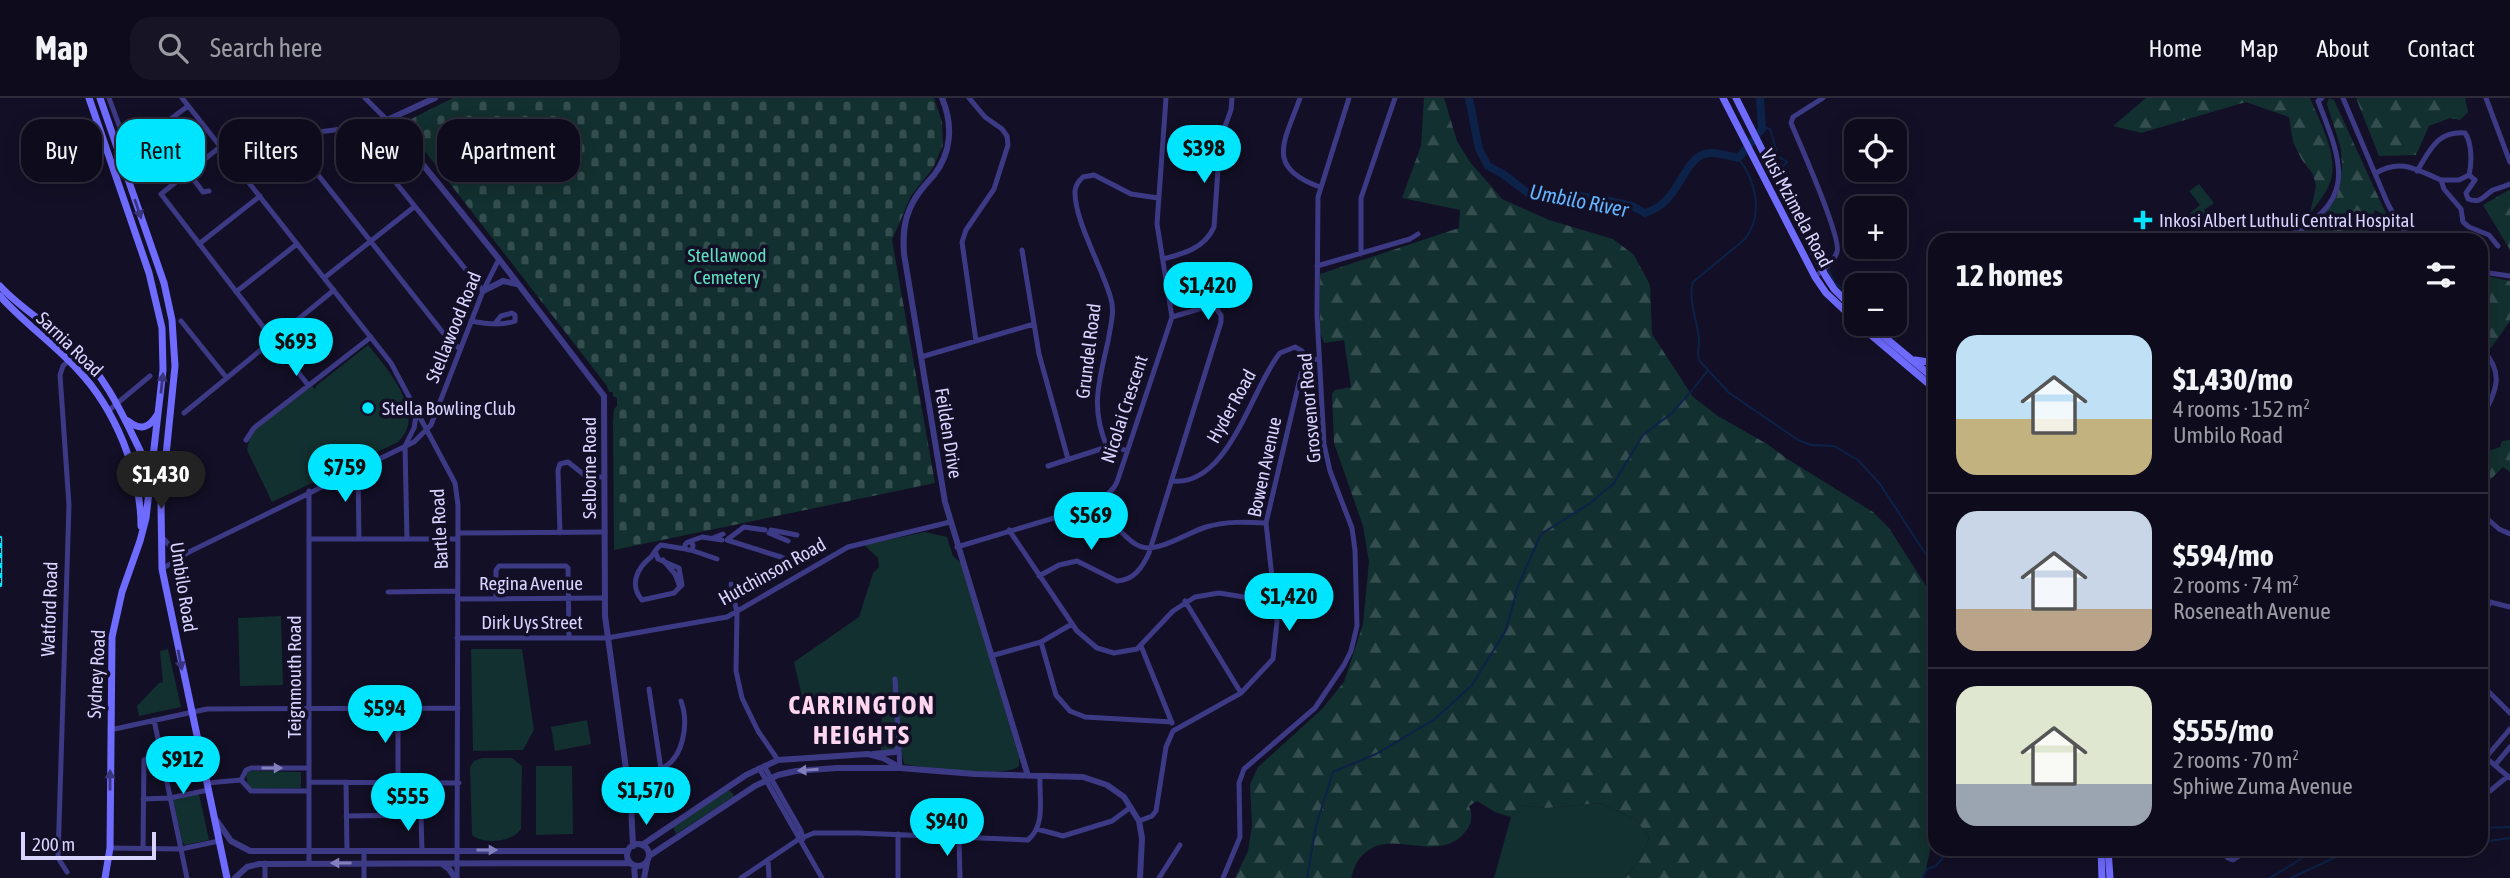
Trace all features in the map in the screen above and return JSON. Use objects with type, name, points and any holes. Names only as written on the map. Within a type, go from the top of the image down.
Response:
[{"type":"main road","points":[[89,98],[149,273],[159,312],[163,358],[152,476]]},
{"type":"main road","name":"Umbilo Road","points":[[100,98],[164,283],[172,320],[175,366],[161,505],[162,569],[227,878]]},
{"type":"main road","name":"Vusi Mzimela Road","points":[[1723,98],[1815,277],[1826,293],[1844,310]]},
{"type":"main road","name":"Vusi Mzimela Road","points":[[1736,98],[1823,270],[1834,289],[1844,299]]},
{"type":"main road","name":"Sarnia Road","points":[[0,286],[78,351],[98,374],[125,418],[152,476],[161,505]]},
{"type":"main road","name":"Sarnia Road","points":[[0,296],[90,382],[108,411],[125,447],[133,476],[141,511],[141,541]]},
{"type":"main road","name":"Vusi Mzimela Road","points":[[1874,336],[1928,377]]},
{"type":"main road","name":"Vusi Mzimela Road","points":[[1884,336],[1928,376]]},
{"type":"main road","points":[[1911,358],[1928,363]]},
{"type":"main road","points":[[125,418],[134,426],[142,428],[150,425],[159,413]]},
{"type":"main road","name":"Sydney Road","points":[[103,878],[108,868],[110,848],[109,730],[113,629],[122,592],[141,541],[152,476]]},
{"type":"main road","points":[[2101,856],[2102,878]]},
{"type":"main road","points":[[2108,856],[2110,878]]},
{"type":"street","points":[[109,98],[125,142],[132,148],[188,106]]},
{"type":"street","name":"Bartle Road","points":[[182,98],[219,146]]},
{"type":"street","points":[[365,98],[386,119]]},
{"type":"street","points":[[389,119],[435,98]]},
{"type":"street","name":"Feilden Drive","points":[[942,98],[949,118],[947,149],[938,169],[914,200],[904,230],[903,243],[920,357],[950,522],[1028,776]]},
{"type":"street","points":[[969,98],[985,117],[1002,129],[1007,136],[1008,145],[994,189],[966,230],[962,242],[976,341]]},
{"type":"street","points":[[1039,576],[1059,565],[1077,561],[1091,566],[1111,580],[1121,581],[1134,576],[1140,568],[1150,548],[1222,319],[1218,309],[1209,306],[1172,317],[1157,223],[1166,98]]},
{"type":"street","points":[[1163,259],[1199,245],[1214,227],[1220,140],[1231,110],[1232,98]]},
{"type":"street","points":[[1300,98],[1283,148],[1284,161],[1297,178],[1320,187]]},
{"type":"street","name":"Grosvenor Road","points":[[1223,878],[1240,837],[1240,783],[1244,769],[1315,708],[1344,665],[1354,640],[1357,620],[1355,550],[1349,515],[1330,471],[1325,451],[1317,266],[1320,187],[1349,98]]},
{"type":"street","points":[[1361,254],[1361,198],[1395,98]]},
{"type":"street","points":[[1815,277],[1836,255],[1838,244],[1818,186],[1791,122],[1793,117],[1823,98]]},
{"type":"street","points":[[2293,233],[2319,216],[2331,200],[2337,185],[2339,156],[2318,101],[2322,98]]},
{"type":"street","points":[[2343,98],[2387,202],[2405,233]]},
{"type":"street","points":[[2486,98],[2510,162]]},
{"type":"street","points":[[2417,171],[2432,146],[2448,134],[2463,132],[2468,136],[2469,175]]},
{"type":"street","points":[[205,159],[219,148]]},
{"type":"street","points":[[2376,173],[2397,164],[2441,180],[2459,180],[2469,175]]},
{"type":"street","name":"Selborne Road","points":[[423,165],[603,394],[607,638],[631,805],[642,845]]},
{"type":"street","name":"Grundel Road","points":[[1107,447],[1097,415],[1097,401],[1111,327],[1112,305],[1081,217],[1076,198],[1077,185],[1083,177],[1094,175],[1131,194],[1158,198]]},
{"type":"street","points":[[2469,175],[2475,180],[2466,193],[2467,198],[2472,201],[2482,200],[2491,192],[2510,184]]},
{"type":"street","points":[[322,180],[448,339],[460,349]]},
{"type":"street","points":[[2441,180],[2444,189],[2461,209],[2463,222],[2484,233]]},
{"type":"street","points":[[174,182],[163,190],[161,196],[308,385]]},
{"type":"street","points":[[196,182],[203,192],[209,191]]},
{"type":"street","name":"Bartle Road","points":[[249,182],[395,369],[455,483],[458,536],[459,783],[456,878]]},
{"type":"street","points":[[395,182],[483,291],[503,281],[519,285]]},
{"type":"street","points":[[199,244],[260,196]]},
{"type":"street","points":[[324,278],[414,206]]},
{"type":"street","points":[[1317,266],[1418,234]]},
{"type":"street","points":[[2488,235],[2498,246]]},
{"type":"street","points":[[236,292],[297,244]]},
{"type":"street","points":[[1022,250],[1042,365],[1068,459]]},
{"type":"street","name":"Stellawood Road","points":[[428,430],[483,291],[499,259]]},
{"type":"street","points":[[2488,273],[2510,276]]},
{"type":"street","points":[[184,412],[334,290]]},
{"type":"street","name":"Nicolai Crescent","points":[[1095,510],[1099,502],[1115,487],[1172,317]]},
{"type":"street","points":[[181,321],[226,377]]},
{"type":"street","points":[[471,321],[496,322]]},
{"type":"street","points":[[920,357],[1034,324]]},
{"type":"street","points":[[246,440],[254,428],[370,337]]},
{"type":"street","name":"Hyder Road","points":[[1171,481],[1200,474],[1219,460],[1280,353],[1295,347],[1310,361]]},
{"type":"street","points":[[68,360],[78,351]]},
{"type":"street","points":[[1310,361],[1319,358]]},
{"type":"street","points":[[2488,358],[2493,365],[2496,383],[2495,393],[2488,406]]},
{"type":"street","name":"Watford Road","points":[[67,872],[58,858],[69,505],[60,375],[62,366],[68,360]]},
{"type":"street","name":"Bowen Avenue","points":[[1175,729],[1241,693],[1273,659],[1277,622],[1266,523],[1301,374],[1310,361]]},
{"type":"street","points":[[108,411],[150,376]]},
{"type":"street","points":[[407,539],[405,446],[414,428],[416,410]]},
{"type":"street","points":[[162,569],[189,552],[309,491],[405,446],[428,430]]},
{"type":"street","points":[[1048,466],[1107,447],[1127,451]]},
{"type":"street","points":[[560,533],[560,464],[568,461],[587,477],[604,477]]},
{"type":"street","points":[[358,470],[359,539]]},
{"type":"street","name":"Teignmouth Road","points":[[309,491],[309,863]]},
{"type":"street","points":[[957,547],[1077,511],[1095,510],[1136,544],[1150,548],[1216,525],[1266,523]]},
{"type":"street","points":[[2488,519],[2510,534]]},
{"type":"street","name":"Hutchinson Road","points":[[607,638],[727,617],[848,547],[950,522]]},
{"type":"street","points":[[726,538],[746,527],[797,535]]},
{"type":"street","points":[[1009,530],[1072,624],[1090,644],[1106,651],[1123,653],[1141,646],[1185,601],[1204,595],[1219,593],[1275,602]]},
{"type":"street","points":[[768,531],[788,541]]},
{"type":"street","points":[[160,532],[170,549],[175,552],[189,552]]},
{"type":"street","points":[[309,539],[407,539],[605,532]]},
{"type":"street","points":[[655,551],[675,574],[680,589],[662,597],[640,599],[635,580],[639,567],[655,551],[664,544],[690,545],[702,537],[726,538],[788,560],[787,568],[777,575],[733,597]]},
{"type":"street","points":[[690,545],[717,559]]},
{"type":"street","points":[[646,561],[661,560]]},
{"type":"street","points":[[496,598],[496,568],[567,566],[569,638]]},
{"type":"street","points":[[731,584],[737,613],[736,659],[742,698],[758,731],[778,760]]},
{"type":"street","name":"Regina Avenue","points":[[388,592],[496,598],[605,598]]},
{"type":"street","points":[[1185,601],[1241,693]]},
{"type":"street","points":[[2488,607],[2489,604],[2510,607]]},
{"type":"street","points":[[990,656],[1041,642],[1072,624]]},
{"type":"street","name":"Dirk Uys Street","points":[[457,638],[607,638]]},
{"type":"street","points":[[1041,642],[1056,695],[1070,710],[1085,717],[1172,722]]},
{"type":"street","points":[[1139,821],[1152,816],[1156,811],[1166,747],[1175,729],[1141,646]]},
{"type":"street","points":[[895,679],[900,768]]},
{"type":"street","points":[[649,689],[660,769],[672,761],[682,740],[685,716],[681,701]]},
{"type":"street","points":[[2488,691],[2510,713]]},
{"type":"street","points":[[398,708],[398,783]]},
{"type":"street","points":[[109,730],[212,709],[458,708]]},
{"type":"street","points":[[154,720],[187,878]]},
{"type":"street","points":[[2488,755],[2510,729]]},
{"type":"street","points":[[214,816],[236,845],[258,851],[630,848],[642,845],[730,786],[778,760],[895,752],[900,746]]},
{"type":"street","points":[[2495,765],[2510,747]]},
{"type":"street","points":[[143,848],[144,760],[161,752]]},
{"type":"street","points":[[868,754],[883,758],[900,768]]},
{"type":"street","points":[[836,755],[837,768]]},
{"type":"street","points":[[2488,762],[2509,777],[2490,791]]},
{"type":"street","points":[[761,767],[822,878]]},
{"type":"street","points":[[242,780],[246,770],[251,768],[309,768]]},
{"type":"street","points":[[235,878],[244,869],[262,864],[573,862],[642,866],[648,858],[768,780],[796,771],[900,768],[1083,778],[1100,782],[1115,789],[1139,821],[1142,838],[1140,878]]},
{"type":"street","points":[[741,878],[814,833],[898,834],[1025,841],[1037,829],[1041,807],[1040,776]]},
{"type":"street","points":[[143,799],[170,798],[242,780]]},
{"type":"street","points":[[242,780],[251,791],[309,791]]},
{"type":"street","points":[[309,782],[459,783]]},
{"type":"street","points":[[346,782],[347,851]]},
{"type":"street","points":[[421,783],[422,850]]},
{"type":"street","points":[[730,786],[737,798]]},
{"type":"street","name":"Selborne Road","points":[[630,848],[631,805]]},
{"type":"street","points":[[1037,829],[1063,836],[1112,821],[1131,807]]},
{"type":"street","points":[[346,816],[421,815]]},
{"type":"street","points":[[898,834],[898,878]]},
{"type":"street","points":[[960,837],[960,878]]},
{"type":"street","points":[[110,848],[181,849],[219,841]]},
{"type":"street","points":[[642,845],[647,849],[648,858],[644,878]]},
{"type":"street","points":[[1159,878],[1180,845]]},
{"type":"street","points":[[630,848],[627,857],[632,864],[635,878]]},
{"type":"street","points":[[515,863],[516,850]]},
{"type":"street","points":[[573,850],[573,862]]},
{"type":"street","points":[[258,851],[265,878]]},
{"type":"street","points":[[364,851],[365,878]]},
{"type":"street","points":[[410,851],[410,863]]},
{"type":"street","points":[[768,860],[769,878]]},
{"type":"street","points":[[439,863],[450,869],[456,878]]},
{"type":"green space","name":"Stellawood Cemetery","points":[[453,98],[934,98],[942,122],[943,145],[933,168],[911,196],[892,240],[935,483],[614,550],[613,421],[617,398],[613,396],[613,392],[609,392],[449,182],[580,182],[580,119],[437,119],[437,167],[423,149],[423,119],[411,119]]},
{"type":"green space","points":[[1424,98],[1444,98],[1457,141],[1470,162],[1502,199],[1549,220],[1613,239],[1634,255],[1650,285],[1652,334],[1693,397],[1718,416],[1873,512],[1889,528],[1928,589],[1929,856],[1924,878],[1626,878],[1644,853],[1649,837],[1635,819],[1600,803],[1547,808],[1520,805],[1511,817],[1495,812],[1477,801],[1469,806],[1471,822],[1468,828],[1456,840],[1445,845],[1432,846],[1383,844],[1372,848],[1358,860],[1351,878],[1235,878],[1248,851],[1252,825],[1250,784],[1258,767],[1322,709],[1344,682],[1363,624],[1369,562],[1363,526],[1334,443],[1332,394],[1335,390],[1351,387],[1344,340],[1324,343],[1320,332],[1320,274],[1459,228],[1460,210],[1402,198],[1421,146]]},
{"type":"green space","points":[[2146,98],[2310,98],[2331,154],[2332,176],[2326,190],[2310,214],[2316,186],[2313,174],[2293,142],[2289,117],[2246,102],[2141,133],[2113,126]]},
{"type":"green space","points":[[2329,98],[2334,100],[2387,216],[2375,210],[2367,233],[2297,233],[2315,224],[2337,196],[2342,167],[2341,149],[2327,104]]},
{"type":"green space","points":[[2356,98],[2465,98],[2468,112],[2460,120],[2450,118],[2429,126],[2416,155],[2379,156]]},
{"type":"green space","points":[[2199,184],[2214,203],[2204,210],[2214,224],[2205,232],[2190,213],[2200,205],[2189,191]]},
{"type":"green space","points":[[2510,191],[2510,250],[2483,205]]},
{"type":"green space","points":[[2488,276],[2510,281],[2510,321],[2491,348],[2488,347]]},
{"type":"green space","points":[[368,345],[401,392],[409,419],[406,431],[398,442],[272,502],[247,450],[250,436],[312,386],[315,389]]},
{"type":"green space","points":[[2510,440],[2510,472],[2503,467],[2488,482],[2488,451],[2500,447],[2502,441]]},
{"type":"green space","points":[[925,532],[947,537],[953,556],[961,563],[1019,757],[1019,766],[1012,770],[964,771],[904,764],[901,750],[881,750],[882,705],[823,708],[802,697],[794,662],[859,617],[873,573],[879,567],[878,558],[864,545]]},
{"type":"green space","points":[[281,616],[283,685],[240,686],[238,618]]},
{"type":"green space","points":[[168,649],[181,707],[139,716],[137,706],[163,682],[160,651]]},
{"type":"green space","points":[[471,649],[522,649],[534,730],[523,750],[473,751]]},
{"type":"green space","points":[[587,720],[591,744],[555,751],[551,727]]},
{"type":"green space","points":[[482,758],[512,758],[522,766],[521,829],[512,837],[498,841],[484,840],[472,835],[470,767],[474,761]]},
{"type":"green space","points":[[536,766],[572,766],[573,834],[536,835]]},
{"type":"green space","points":[[249,771],[301,772],[301,788],[252,789],[248,787],[246,774]]},
{"type":"green space","points":[[729,790],[733,797],[676,834],[673,827]]},
{"type":"green space","points":[[199,794],[209,840],[185,845],[182,842],[173,799]]},
{"type":"green space","points":[[1600,803],[1635,819],[1649,837],[1644,853],[1626,878],[1494,878],[1511,817],[1520,805],[1547,808]]},
{"type":"waterway","name":"Umbilo River","points":[[1469,98],[1479,149],[1488,166],[1528,193],[1601,199],[1632,206],[1645,213],[1667,199],[1687,169],[1701,155],[1714,153],[1738,158],[1762,129],[1760,98]]},
{"type":"waterway","points":[[1762,127],[1770,129],[1778,156],[1787,162],[1777,172]]},
{"type":"waterway","points":[[1738,158],[1753,187],[1756,209],[1751,230],[1745,239],[1693,282],[1693,310],[1699,338],[1699,360],[1728,392],[1798,440],[1811,445],[1834,446],[1858,460],[1880,484],[1928,558]]},
{"type":"waterway","points":[[1829,271],[1835,283],[1844,290]]},
{"type":"waterway","points":[[1694,388],[1708,370]]},
{"type":"waterway","points":[[1307,878],[1316,826],[1333,772],[1376,754],[1435,719],[1472,685],[1506,630],[1518,586],[1541,534],[1589,504],[1614,483],[1643,435],[1672,413],[1692,390]]},
{"type":"waterway","points":[[2488,828],[2510,827]]},
{"type":"waterway","points":[[2488,841],[2510,838]]},
{"type":"waterway","points":[[1922,878],[1927,869],[1936,866],[1944,856]]},
{"type":"waterway","points":[[2270,878],[2306,856]]},
{"type":"waterway","points":[[2291,878],[2340,856]]},
{"type":"railway","points":[[0,538],[0,585]]},
{"type":"place","name":"Inkosi Albert Luthuli Central Hospital","points":[[2143,220]]},
{"type":"place","name":"Stella Bowling Club","points":[[368,408]]},
{"type":"district","name":"CARRINGTON HEIGHTS","points":[[862,720]]}]
